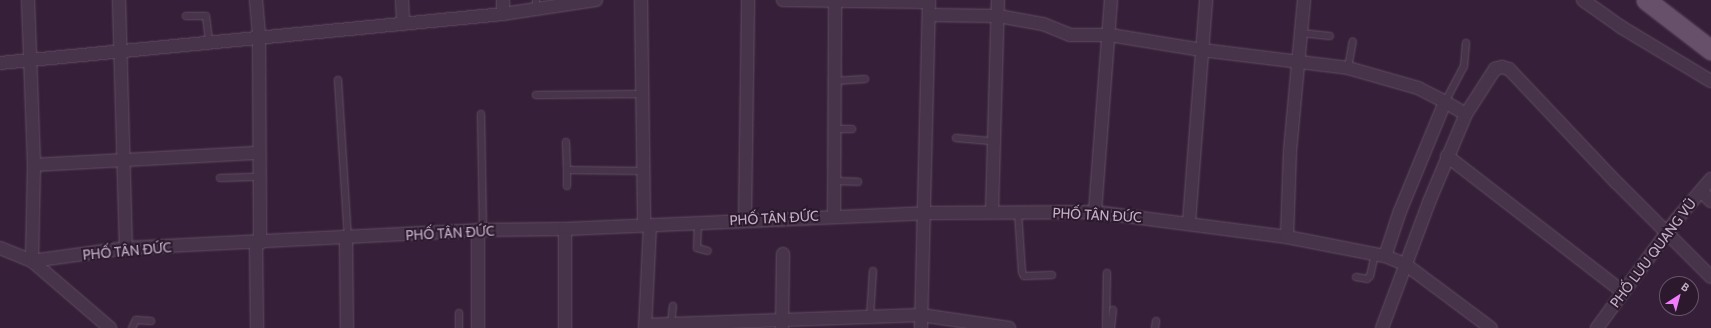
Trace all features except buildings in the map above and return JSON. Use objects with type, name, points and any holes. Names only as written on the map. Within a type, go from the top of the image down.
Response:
[{"type":"main road","points":[[1646,0],[1711,50]]},
{"type":"street","points":[[28,0],[28,60],[34,165],[32,261]]},
{"type":"street","points":[[119,0],[122,160],[126,248]]},
{"type":"street","points":[[256,0],[259,36],[257,328]]},
{"type":"street","points":[[402,0],[403,22]]},
{"type":"street","points":[[503,0],[503,14]]},
{"type":"street","points":[[0,63],[259,36],[503,14],[536,4],[596,0]]},
{"type":"street","points":[[641,0],[643,171],[647,225],[645,327],[671,324],[782,324],[870,317],[921,315],[1009,328]]},
{"type":"street","points":[[745,220],[748,0]]},
{"type":"street","points":[[783,0],[929,1],[926,213],[921,328]]},
{"type":"street","points":[[992,212],[998,0]]},
{"type":"street","points":[[1095,212],[1110,35],[1111,0]]},
{"type":"street","points":[[1189,222],[1206,0]]},
{"type":"street","points":[[1287,237],[1290,151],[1304,0]]},
{"type":"street","points":[[1583,0],[1621,27],[1711,81]]},
{"type":"street","points":[[834,215],[835,1]]},
{"type":"street","points":[[929,15],[998,16],[1044,24],[1070,35],[1110,35],[1202,50],[1348,68],[1380,75],[1418,88],[1466,114]]},
{"type":"street","points":[[1382,328],[1447,156],[1466,114],[1495,68],[1509,69],[1711,277]]},
{"type":"street","points":[[1380,255],[1400,211],[1445,102]]},
{"type":"street","points":[[34,165],[258,153]]},
{"type":"street","points":[[1447,156],[1623,292]]},
{"type":"street","name":"PHỐ LƯU QUANG VŨ","points":[[1597,328],[1676,220],[1711,179]]},
{"type":"street","points":[[1701,191],[1711,201]]},
{"type":"street","name":"PHỐ TÂN ĐỨC","points":[[32,261],[126,248],[258,243],[480,230],[565,230],[834,215],[1095,212],[1189,222],[1287,237],[1380,255],[1405,264],[1491,328]]},
{"type":"street","points":[[478,328],[480,230]]},
{"type":"street","points":[[565,230],[565,328]]},
{"type":"street","points":[[347,238],[347,328]]},
{"type":"street","points":[[0,248],[32,261],[110,328]]},
{"type":"street","points":[[782,324],[783,254]]},
{"type":"lane","points":[[186,16],[206,16],[209,42]]},
{"type":"lane","points":[[1301,33],[1330,36]]},
{"type":"lane","points":[[1348,68],[1353,41]]},
{"type":"lane","points":[[1445,102],[1464,66],[1466,43]]},
{"type":"lane","points":[[835,81],[865,79]]},
{"type":"lane","points":[[338,80],[347,238]]},
{"type":"lane","points":[[536,95],[642,94]]},
{"type":"lane","points":[[480,230],[481,114]]},
{"type":"lane","points":[[834,129],[852,129]]},
{"type":"lane","points":[[956,138],[993,141]]},
{"type":"lane","points":[[566,142],[567,186]]},
{"type":"lane","points":[[566,170],[643,171]]},
{"type":"lane","points":[[220,178],[258,177]]},
{"type":"lane","points":[[834,181],[858,182]]},
{"type":"lane","points":[[1018,212],[1022,272],[1024,276],[1052,276]]},
{"type":"lane","points":[[698,222],[697,248],[708,251]]},
{"type":"lane","points":[[1356,277],[1367,279],[1370,276],[1380,255]]},
{"type":"lane","points":[[870,317],[873,271]]},
{"type":"lane","points":[[1106,328],[1107,272]]},
{"type":"lane","points":[[671,324],[673,306]]},
{"type":"lane","points":[[1111,328],[1113,310]]},
{"type":"lane","points":[[458,313],[459,328]]},
{"type":"lane","points":[[132,328],[136,320],[151,321]]},
{"type":"lane","points":[[1155,328],[1156,321]]}]
